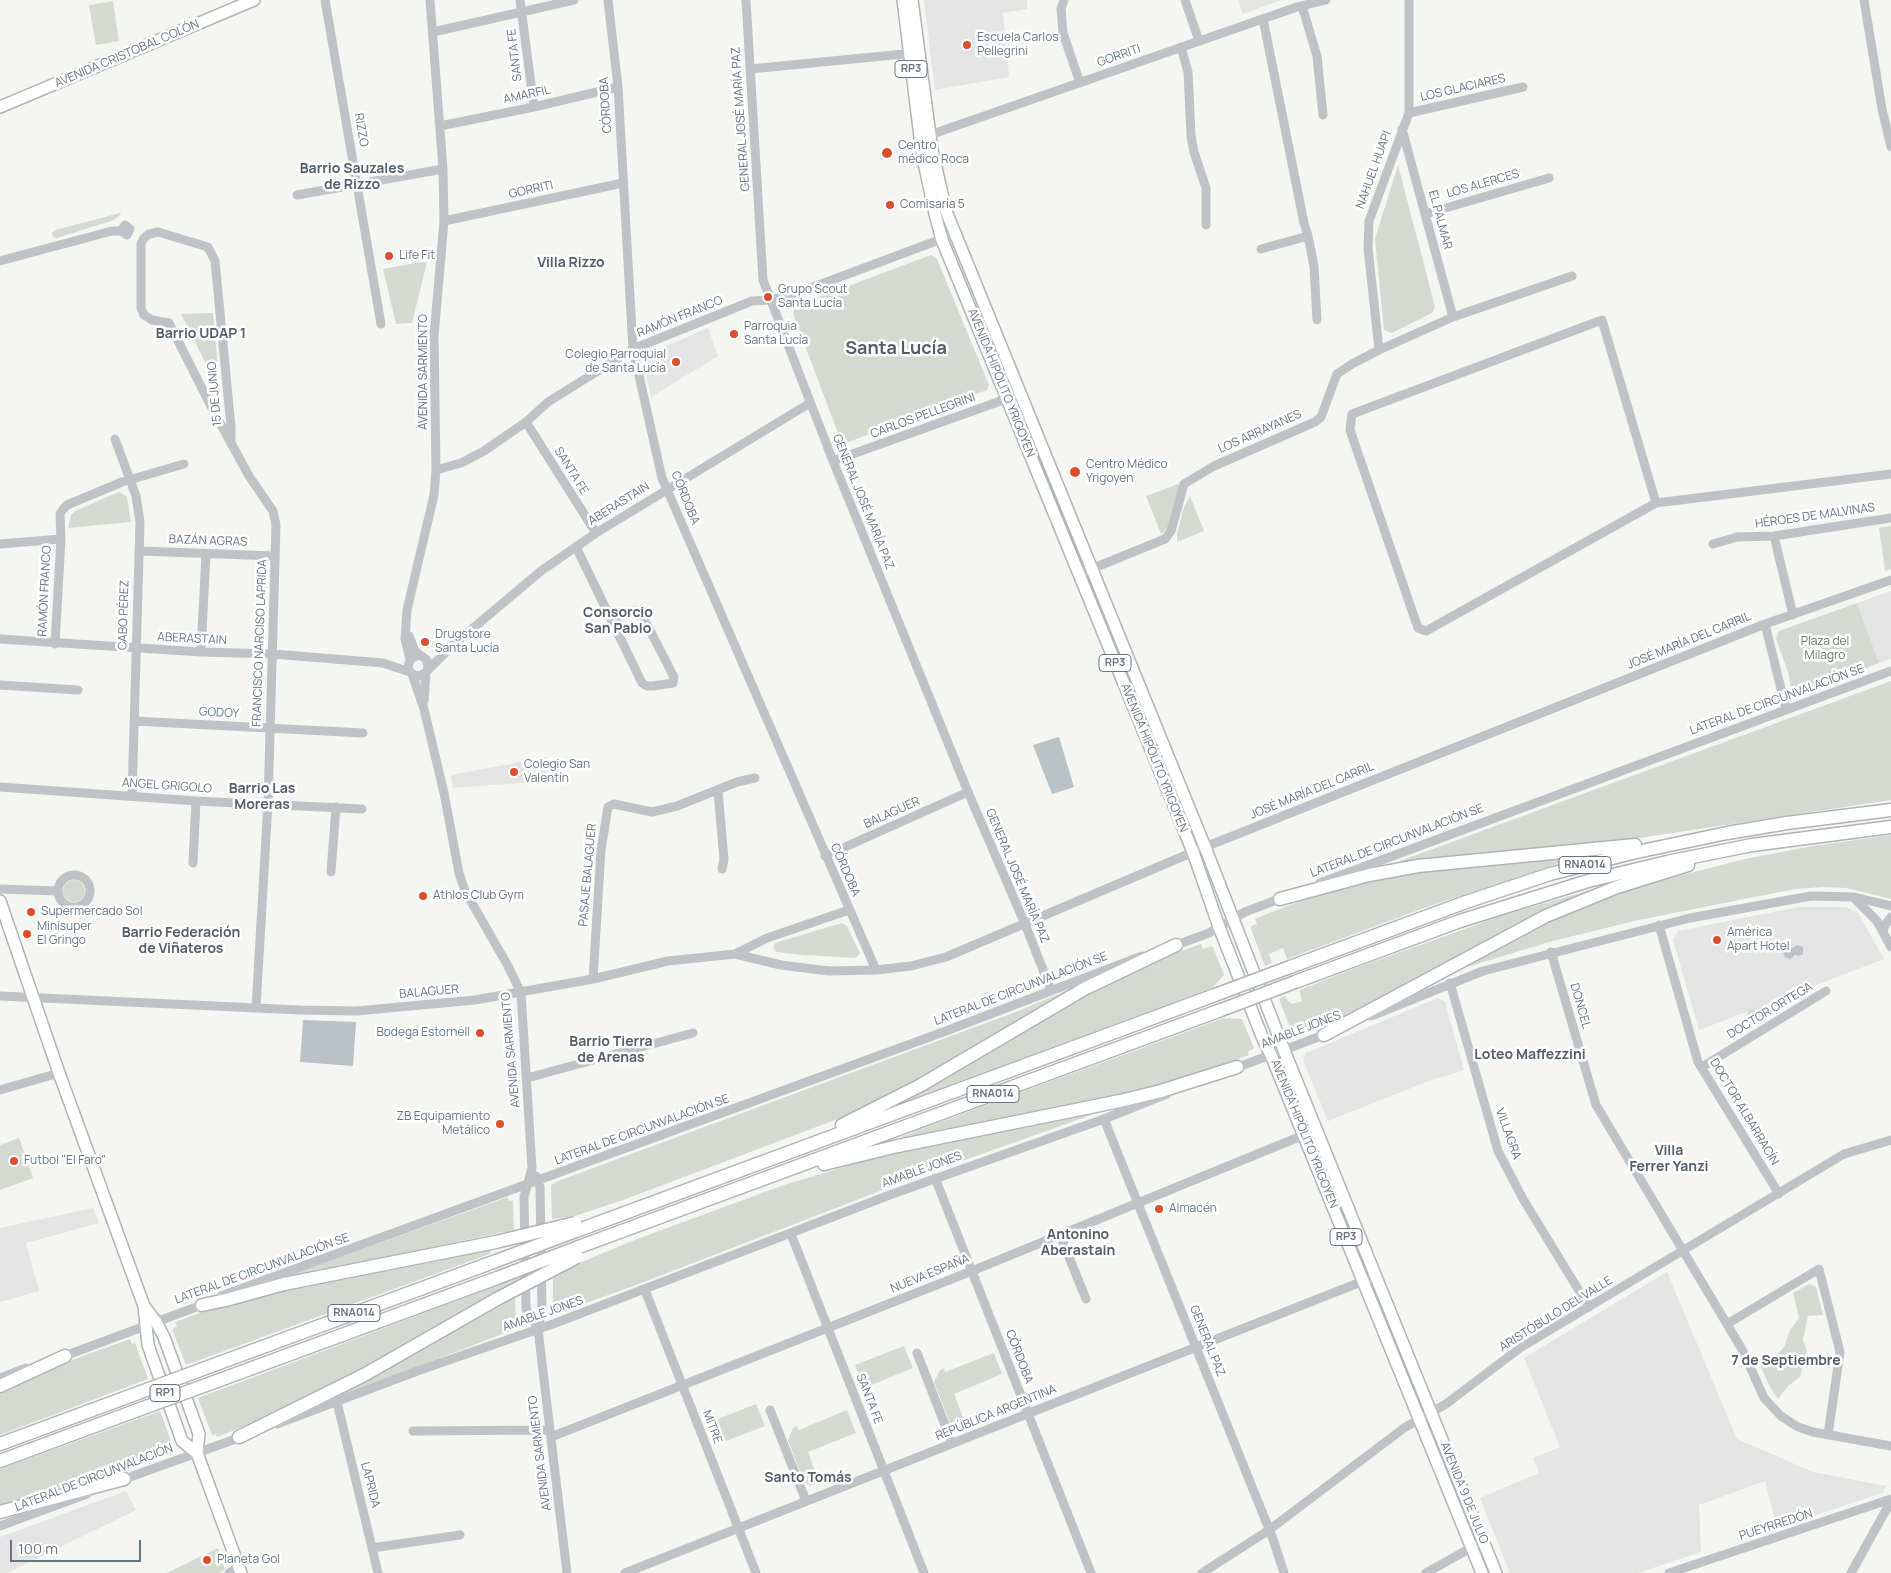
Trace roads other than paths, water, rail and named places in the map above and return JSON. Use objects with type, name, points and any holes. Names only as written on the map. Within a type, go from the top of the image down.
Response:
[{"type":"highway","name":"RNA014","points":[[0,1444],[496,1260],[575,1227],[658,1200],[780,1156],[1466,902],[1550,874],[1632,853],[1727,833],[1787,823],[1891,810]]},
{"type":"highway","name":"RNA014","points":[[0,1461],[497,1278],[576,1253],[766,1178],[1460,922],[1557,890],[1659,863],[1778,841],[1891,827]]},
{"type":"highway","points":[[1280,899],[1369,875],[1418,866],[1611,848],[1727,833]]},
{"type":"highway","points":[[1324,1035],[1456,963],[1559,910],[1645,878],[1778,841]]},
{"type":"highway","points":[[780,1156],[901,1096],[1091,985],[1176,945]]},
{"type":"highway","points":[[766,1178],[898,1146],[1120,1101],[1161,1091],[1237,1067]]},
{"type":"highway","points":[[202,1305],[292,1282],[575,1227]]},
{"type":"highway","points":[[239,1437],[344,1386],[576,1253]]},
{"type":"highway","points":[[0,1386],[65,1356]]},
{"type":"highway","points":[[0,1512],[124,1478]]},
{"type":"main road","name":"AVENIDA CRISTOBAL COLÓN","points":[[0,108],[254,0]]},
{"type":"main road","name":"AVENIDA HIPÓLITO YRIGOYEN","points":[[903,0],[914,53],[925,136],[925,170],[942,240],[1193,852],[1219,927],[1263,1039],[1420,1419]]},
{"type":"main road","name":"AVENIDA HIPÓLITO YRIGOYEN","points":[[912,0],[914,53]]},
{"type":"main road","name":"AVENIDA HIPÓLITO YRIGOYEN","points":[[925,136],[955,234],[1205,847],[1284,1050],[1431,1412]]},
{"type":"main road","name":"RP1","points":[[0,901],[59,1073],[144,1306],[151,1324],[164,1337],[199,1434],[197,1453]]},
{"type":"main road","name":"RP1","points":[[151,1324],[148,1345],[182,1441],[197,1453]]},
{"type":"main road","name":"AVENIDA 9 DE JULIO","points":[[1431,1412],[1496,1573]]},
{"type":"main road","name":"AVENIDA 9 DE JULIO","points":[[1420,1419],[1482,1573]]},
{"type":"main road","points":[[197,1453],[236,1571]]},
{"type":"street","name":"RIZZO","points":[[325,0],[381,324]]},
{"type":"street","name":"AVENIDA SARMIENTO","points":[[409,659],[405,639],[409,599],[434,495],[436,470],[434,336],[444,221],[443,168],[430,0]]},
{"type":"street","name":"SANTA FE","points":[[520,0],[534,107]]},
{"type":"street","points":[[433,32],[574,0]]},
{"type":"street","name":"CÓRDOBA","points":[[608,0],[618,87],[633,349],[662,478],[876,970]]},
{"type":"street","name":"GENERAL JOSÉ MARÍA PAZ","points":[[746,0],[763,280],[833,461],[1051,990]]},
{"type":"street","points":[[1064,0],[1061,9],[1063,33],[1080,83]]},
{"type":"street","points":[[1186,0],[1199,41]]},
{"type":"street","name":"GORRITI","points":[[925,136],[1264,19],[1298,4],[1326,0]]},
{"type":"street","name":"NAHUEL HUAPI","points":[[1379,350],[1368,248],[1369,221],[1409,113],[1409,0]]},
{"type":"street","points":[[1864,0],[1887,108],[1891,148]]},
{"type":"street","points":[[1298,4],[1317,56],[1323,115]]},
{"type":"street","points":[[1264,19],[1314,266],[1317,320]]},
{"type":"street","points":[[1181,47],[1188,72],[1191,136],[1194,152],[1204,176],[1206,188],[1206,225]]},
{"type":"street","points":[[750,69],[914,53]]},
{"type":"street","name":"AMARFIL","points":[[440,126],[534,107],[618,87]]},
{"type":"street","name":"LOS GLACIARES","points":[[1409,113],[1523,87]]},
{"type":"street","name":"EL PALMAR","points":[[1402,129],[1453,317]]},
{"type":"street","points":[[297,195],[443,168]]},
{"type":"street","name":"LOS ALERCES","points":[[1425,214],[1549,178]]},
{"type":"street","name":"GORRITI","points":[[444,221],[623,183]]},
{"type":"street","points":[[0,261],[112,231],[121,231]]},
{"type":"street","name":"15 DE JUNIO","points":[[152,320],[144,315],[142,308],[141,244],[144,238],[149,234],[158,232],[208,247],[215,261],[231,443]]},
{"type":"street","name":"RAMÓN FRANCO","points":[[436,470],[462,463],[484,451],[526,422],[548,402],[633,349],[752,301],[789,296],[955,234]]},
{"type":"street","points":[[1261,250],[1308,236]]},
{"type":"street","name":"LOS ARRAYANES","points":[[1079,574],[1165,539],[1172,531],[1184,484],[1214,466],[1315,422],[1321,417],[1338,374],[1379,350],[1453,317],[1572,276]]},
{"type":"street","name":"FRANCISCO NARCISO LAPRIDA","points":[[152,320],[169,323],[249,476],[273,511],[276,525],[268,803],[256,1008]]},
{"type":"street","points":[[1656,503],[1602,320],[1352,414],[1350,430],[1418,628],[1426,631],[1656,503],[1891,474]]},
{"type":"street","name":"CARLOS PELLEGRINI","points":[[833,461],[1020,394]]},
{"type":"street","name":"ABERASTAIN","points":[[427,671],[453,645],[541,571],[596,533],[810,403]]},
{"type":"street","name":"SANTA FE","points":[[526,422],[596,533]]},
{"type":"street","name":"CABO PÉREZ","points":[[115,439],[136,496],[140,522],[132,796]]},
{"type":"street","name":"RAMÓN FRANCO","points":[[55,644],[61,539],[60,514],[67,505],[130,479],[184,464]]},
{"type":"street","name":"HÉROES DE MALVINAS","points":[[1713,544],[1737,537],[1774,536],[1891,518]]},
{"type":"street","points":[[1774,536],[1793,614]]},
{"type":"street","name":"RAMÓN FRANCO","points":[[0,544],[61,539]]},
{"type":"street","points":[[576,547],[642,683],[647,686],[653,686],[673,683],[674,677],[640,611],[632,611],[612,620]]},
{"type":"street","name":"BAZÁN AGRAS","points":[[139,551],[275,556]]},
{"type":"street","points":[[201,652],[206,554]]},
{"type":"street","name":"JOSÉ MARÍA DEL CARRIL","points":[[735,954],[781,965],[829,971],[876,970],[911,966],[946,957],[1205,847],[1765,624],[1891,580]]},
{"type":"street","name":"AVENIDA SARMIENTO","points":[[406,622],[412,646],[421,655]]},
{"type":"street","points":[[1765,624],[1786,709]]},
{"type":"street","name":"ABERASTAIN","points":[[0,639],[55,644],[273,654],[383,663],[409,659]]},
{"type":"street","name":"ABERASTAIN","points":[[421,655],[436,654],[453,645]]},
{"type":"street","points":[[421,655],[427,660],[427,671],[419,676],[411,673],[407,665],[409,659],[421,655]]},
{"type":"street","name":"ABERASTAIN","points":[[383,663],[411,673]]},
{"type":"street","name":"AVENIDA SARMIENTO","points":[[424,709],[427,671]]},
{"type":"street","name":"LATERAL DE CIRCUNVALACIÓN SE","points":[[0,1378],[202,1305],[256,1282],[526,1186],[937,1034],[1143,955],[1209,933],[1245,912],[1891,671]]},
{"type":"street","name":"AVENIDA SARMIENTO","points":[[411,673],[424,709],[444,793],[459,873],[465,891],[508,966],[520,993],[532,1168],[540,1187],[542,1310],[538,1329],[567,1573]]},
{"type":"street","points":[[0,685],[78,690]]},
{"type":"street","name":"GODOY","points":[[134,721],[363,733]]},
{"type":"street","name":"PASAJE BALAGUER","points":[[593,979],[601,850],[608,807],[614,804],[652,812],[677,806],[737,782],[754,778]]},
{"type":"street","name":"ANGEL GRIGOLO","points":[[0,787],[196,801],[362,809]]},
{"type":"street","points":[[718,791],[724,859],[722,869]]},
{"type":"street","name":"BALAGUER","points":[[825,856],[968,792]]},
{"type":"street","points":[[192,863],[196,801]]},
{"type":"street","points":[[331,872],[336,807]]},
{"type":"street","points":[[0,889],[58,891]]},
{"type":"street","points":[[1659,925],[1797,898],[1823,896],[1854,898],[1891,906]]},
{"type":"street","points":[[1854,898],[1872,914],[1891,947]]},
{"type":"street","name":"BALAGUER","points":[[0,996],[356,1011],[475,1000],[593,979],[668,961],[735,954],[767,938],[849,910]]},
{"type":"street","points":[[1883,932],[1885,925],[1891,917]]},
{"type":"street","name":"AMABLE JONES","points":[[197,1453],[420,1370],[645,1290],[935,1178],[1104,1119],[1324,1035],[1483,971],[1659,925]]},
{"type":"street","name":"DOCTOR ALBARRACÍN","points":[[1659,925],[1702,1067],[1779,1194]]},
{"type":"street","name":"DONCEL","points":[[1551,952],[1596,1105],[1743,1351],[1761,1393],[1771,1407],[1798,1427],[1828,1435],[1891,1446]]},
{"type":"street","name":"VILLAGRA","points":[[1450,983],[1498,1151],[1524,1199],[1589,1307]]},
{"type":"street","name":"DOCTOR ORTEGA","points":[[1702,1067],[1826,991]]},
{"type":"street","points":[[527,1078],[693,1032]]},
{"type":"street","points":[[0,1090],[59,1073]]},
{"type":"street","name":"GENERAL PAZ","points":[[1104,1119],[1269,1530],[1284,1573]]},
{"type":"street","name":"NUEVA ESPAÑA","points":[[550,1434],[682,1385],[972,1271],[1316,1130]]},
{"type":"street","name":"ARISTÓBULO DEL VALLE","points":[[1202,1573],[1269,1530],[1404,1428],[1446,1404],[1520,1348],[1844,1154],[1891,1140]]},
{"type":"street","name":"AVENIDA SARMIENTO","points":[[532,1168],[524,1197],[526,1309],[538,1329]]},
{"type":"street","name":"CÓRDOBA","points":[[935,1178],[1091,1573]]},
{"type":"street","name":"SANTA FE","points":[[790,1234],[924,1573]]},
{"type":"street","points":[[1060,1235],[1086,1299]]},
{"type":"street","points":[[1727,1324],[1819,1269],[1840,1352],[1828,1435]]},
{"type":"street","name":"REPÚBLICA ARGENTINA","points":[[626,1573],[1376,1276]]},
{"type":"street","name":"MITRE","points":[[645,1290],[756,1573]]},
{"type":"street","points":[[917,1353],[952,1443]]},
{"type":"street","name":"LAPRIDA","points":[[337,1402],[378,1573]]},
{"type":"street","points":[[770,1410],[806,1501]]},
{"type":"street","points":[[413,1431],[550,1434]]},
{"type":"street","name":"LATERAL DE CIRCUNVALACIÓN","points":[[0,1526],[86,1495],[124,1478],[197,1453]]},
{"type":"street","points":[[1851,1573],[1891,1500]]},
{"type":"street","name":"PUEYRREDÓN","points":[[1669,1573],[1891,1500]]},
{"type":"street","points":[[372,1548],[460,1535]]},
{"type":"street","points":[[1426,1573],[1484,1541]]},
{"type":"place","name":"Escuela Carlos Pellegrini","points":[[967,45]]},
{"type":"place","name":"Centro médico Roca","points":[[887,153]]},
{"type":"place","name":"Comisaría 5","points":[[890,205]]},
{"type":"place","name":"Life Fit","points":[[389,256]]},
{"type":"place","name":"Grupo Scout Santa Lucía","points":[[768,297]]},
{"type":"place","name":"Parroquia Santa Lucía","points":[[734,334]]},
{"type":"place","name":"Colegio Parroquial de Santa Lucía","points":[[676,362]]},
{"type":"place","name":"Centro Médico Yrigoyen","points":[[1075,472]]},
{"type":"place","name":"Drugstore Santa Lucía","points":[[425,642]]},
{"type":"place","name":"Colegio San Valentín","points":[[514,772]]},
{"type":"place","name":"Athlos Club Gym","points":[[423,896]]},
{"type":"place","name":"Supermercado Sol","points":[[31,912]]},
{"type":"place","name":"Minisuper El Gringo","points":[[27,934]]},
{"type":"place","name":"América Apart Hotel","points":[[1717,940]]},
{"type":"place","name":"Bodega Estornell","points":[[480,1033]]},
{"type":"place","name":"ZB Equipamiento Metálico","points":[[500,1124]]},
{"type":"place","name":"Futbol \"El Faro\"","points":[[14,1161]]},
{"type":"place","name":"Almacén","points":[[1159,1209]]},
{"type":"place","name":"Planeta Gol","points":[[207,1560]]},
{"type":"district","name":"Barrio Sauzales de Rizzo","points":[[352,177]]},
{"type":"district","name":"Villa Rizzo","points":[[571,263]]},
{"type":"district","name":"Barrio UDAP 1","points":[[201,334]]},
{"type":"district","name":"Santa Lucía","points":[[896,349]]},
{"type":"district","name":"Consorcio San Pablo","points":[[618,622]]},
{"type":"district","name":"Barrio Las Moreras","points":[[262,798]]},
{"type":"district","name":"Barrio Federación de Viñateros","points":[[181,942]]},
{"type":"district","name":"Barrio Tierra de Arenas","points":[[611,1050]]},
{"type":"district","name":"Loteo Maffezzini","points":[[1530,1055]]},
{"type":"district","name":"Villa Ferrer Yanzi","points":[[1669,1160]]},
{"type":"district","name":"Antonino Aberastain","points":[[1078,1244]]},
{"type":"district","name":"7 de Septiembre","points":[[1786,1361]]},
{"type":"district","name":"Santo Tomás","points":[[808,1478]]},
{"type":"park label","name":"Plaza del Milagro","points":[[1825,649]]}]
